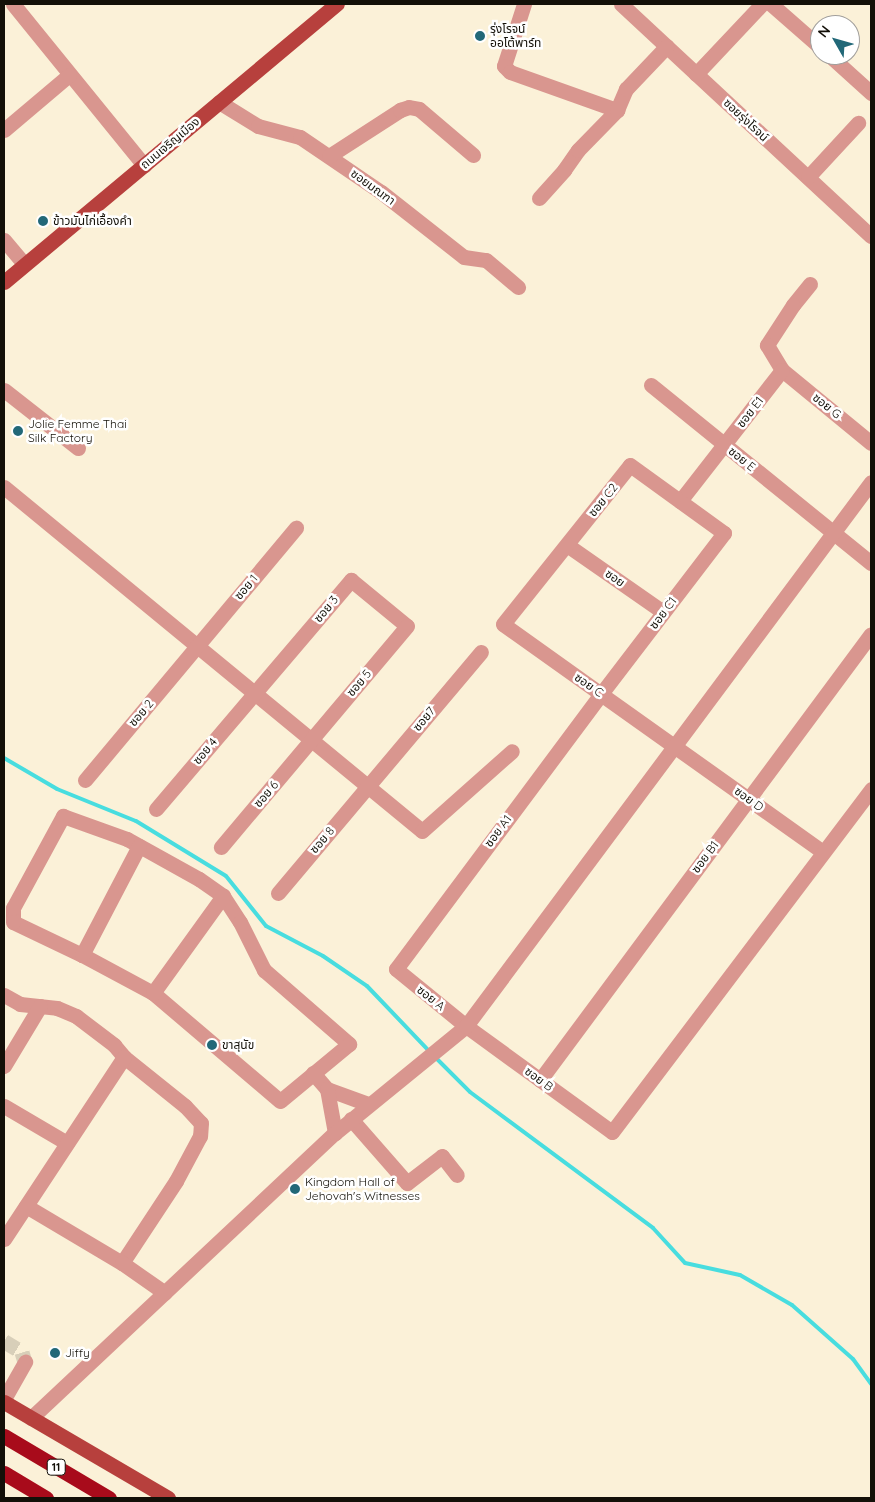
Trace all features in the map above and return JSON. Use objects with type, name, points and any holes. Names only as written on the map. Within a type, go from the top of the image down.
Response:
[{"type":"highway","name":"11","points":[[4,1436],[109,1498]]},
{"type":"highway","points":[[4,1473],[46,1498]]},
{"type":"main road","name":"ถนนเจริญเมือง","points":[[4,282],[337,4]]},
{"type":"main road","points":[[4,1401],[168,1498]]},
{"type":"street","points":[[13,4],[144,165]]},
{"type":"street","points":[[524,4],[504,66],[510,72],[617,110]]},
{"type":"street","name":"ซอยรุ่งโรจน์","points":[[621,4],[871,236]]},
{"type":"street","points":[[696,74],[762,4]]},
{"type":"street","points":[[772,4],[810,38]]},
{"type":"street","points":[[539,198],[564,170],[578,150],[617,110],[626,90],[668,46]]},
{"type":"street","points":[[840,65],[871,93]]},
{"type":"street","points":[[4,130],[69,75]]},
{"type":"street","name":"ซอยมณฑา","points":[[218,102],[258,126],[300,138],[381,192],[464,257],[486,260],[518,287]]},
{"type":"street","points":[[329,156],[400,110],[409,107],[419,109],[473,155]]},
{"type":"street","points":[[808,177],[858,123]]},
{"type":"street","points":[[4,240],[24,264]]},
{"type":"street","name":"ซอย G","points":[[810,284],[793,305],[767,345],[782,370],[871,443]]},
{"type":"street","name":"ซอย E1","points":[[680,501],[782,370]]},
{"type":"street","name":"ซอย E","points":[[651,385],[871,563]]},
{"type":"street","points":[[4,390],[78,448]]},
{"type":"street","name":"ซอย C2","points":[[503,624],[630,465],[724,532]]},
{"type":"street","points":[[30,1418],[335,1132],[466,1026],[871,482]]},
{"type":"street","points":[[4,487],[422,832],[512,751]]},
{"type":"street","name":"ซอย 1","points":[[197,647],[296,528]]},
{"type":"street","name":"ซอย C1","points":[[601,694],[724,532]]},
{"type":"street","name":"ซอย","points":[[567,545],[663,612]]},
{"type":"street","name":"ซอย 3","points":[[254,694],[351,580],[407,626]]},
{"type":"street","name":"ซอย C","points":[[503,624],[674,746]]},
{"type":"street","name":"ซอย 5","points":[[311,740],[407,626]]},
{"type":"street","name":"ซอย B1","points":[[540,1080],[871,634]]},
{"type":"street","name":"ซอย 2","points":[[85,780],[197,647]]},
{"type":"street","name":"ซอย7","points":[[367,787],[482,652]]},
{"type":"street","name":"ซอย 4","points":[[156,809],[254,694]]},
{"type":"street","name":"ซอย A1","points":[[396,969],[601,694]]},
{"type":"street","name":"ซอย 6","points":[[221,847],[311,740]]},
{"type":"street","name":"ซอย D","points":[[674,746],[823,852]]},
{"type":"street","name":"ซอย 8","points":[[278,892],[367,787]]},
{"type":"street","points":[[823,852],[871,789]]},
{"type":"street","points":[[63,816],[139,846],[199,879],[223,896],[240,922],[264,970],[349,1044],[280,1101],[153,993],[82,955],[9,924],[13,908],[63,816]]},
{"type":"street","points":[[82,955],[139,846]]},
{"type":"street","name":"ซอย B","points":[[466,1026],[612,1132],[823,852]]},
{"type":"street","points":[[153,993],[223,896]]},
{"type":"street","name":"ซอย A","points":[[396,969],[466,1026]]},
{"type":"street","points":[[4,995],[20,1004],[57,1008],[76,1016],[114,1045],[124,1057],[185,1106],[201,1124],[200,1136],[176,1181],[122,1263]]},
{"type":"street","points":[[4,1066],[40,1006]]},
{"type":"street","points":[[4,1239],[124,1057]]},
{"type":"street","points":[[313,1074],[327,1089],[368,1104]]},
{"type":"street","points":[[327,1089],[335,1132]]},
{"type":"street","points":[[4,1106],[67,1144]]},
{"type":"street","points":[[351,1119],[407,1183],[442,1156],[457,1175]]},
{"type":"street","points":[[26,1206],[122,1263],[165,1293]]},
{"type":"street","points":[[4,1401],[25,1362]]},
{"type":"waterway","points":[[4,758],[57,789],[136,821],[226,876],[266,926],[323,956],[367,986],[430,1052]]},
{"type":"waterway","points":[[435,1057],[470,1092],[653,1228],[685,1263],[740,1275],[792,1305],[853,1359],[871,1384]]},
{"type":"tunnel","points":[[4,1341],[22,1352],[25,1362]]},
{"type":"place","name":"รุ่งโรจน์ ออโต้พาร์ท","points":[[480,36]]},
{"type":"place","name":"ข้าวมันไก่เอื้องคํา","points":[[43,221]]},
{"type":"place","name":"Jolie Femme Thai Silk Factory","points":[[18,431]]},
{"type":"place","name":"ขาสุนัข","points":[[212,1045]]},
{"type":"place","name":"Kingdom Hall of Jehovah's Witnesses","points":[[295,1189]]},
{"type":"place","name":"Jiffy","points":[[55,1353]]}]
